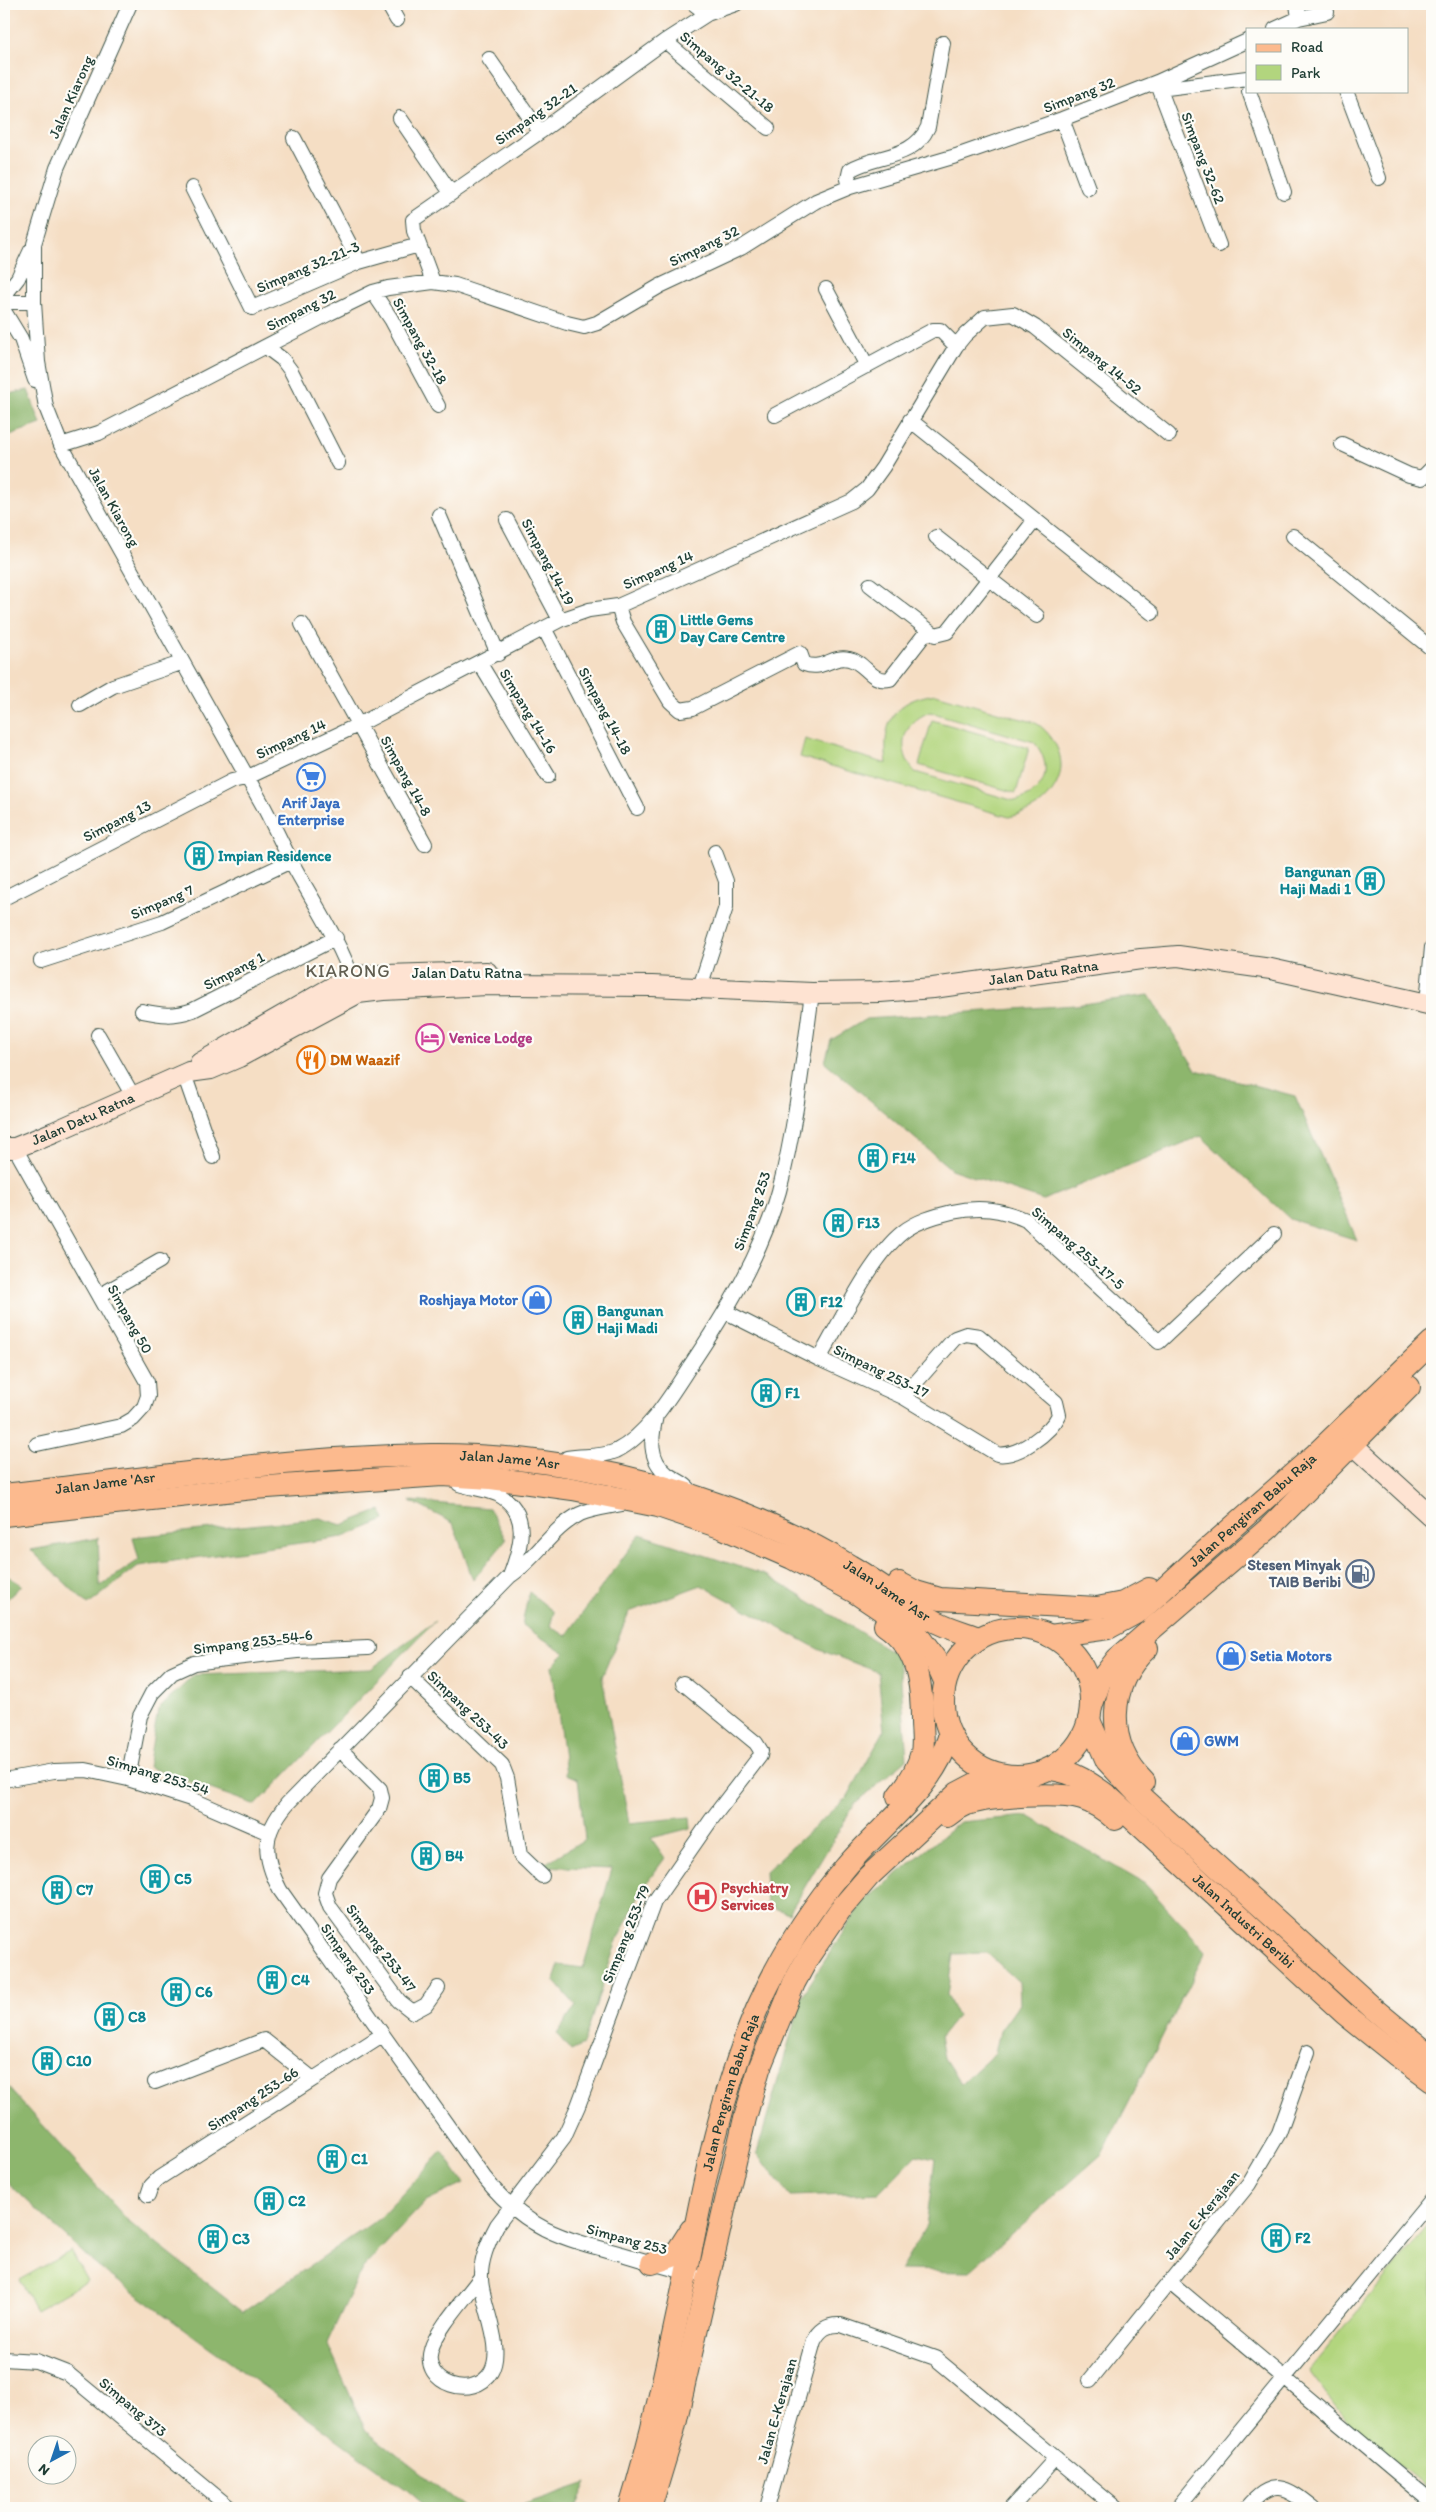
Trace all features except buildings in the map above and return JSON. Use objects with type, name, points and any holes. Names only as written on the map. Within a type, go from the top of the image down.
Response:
[{"type":"main road","name":"Jalan Datu Ratna","points":[[9,1148],[186,1073],[205,1058],[355,984],[488,972],[584,976],[652,986],[812,993],[933,988],[1141,959],[1178,956],[1272,969],[1430,1005]]},
{"type":"main road","name":"Jalan Pengiran Babu Raja","points":[[1050,1636],[1108,1628],[1141,1610],[1323,1447],[1432,1342]]},
{"type":"main road","name":"Jalan Pengiran Babu Raja","points":[[1090,1714],[1100,1681],[1117,1659],[1269,1528],[1432,1363]]},
{"type":"main road","points":[[1353,1445],[1432,1517]]},
{"type":"main road","name":"Jalan Jame 'Asr","points":[[4,1495],[240,1468],[340,1460],[431,1455],[553,1464],[623,1476],[694,1496],[738,1512],[850,1566],[931,1619],[979,1638]]},
{"type":"main road","name":"Jalan Jame 'Asr","points":[[4,1515],[252,1488],[442,1475],[528,1482],[573,1488],[658,1506],[723,1528],[792,1558],[878,1606],[916,1633],[931,1652],[945,1681]]},
{"type":"main road","points":[[850,1566],[860,1564],[872,1566],[916,1592],[940,1599],[1097,1608],[1123,1603],[1193,1562]]},
{"type":"main road","points":[[822,1574],[834,1591],[893,1630],[905,1643],[914,1658],[919,1675],[922,1700],[922,1750],[917,1767],[901,1792],[852,1847],[845,1868]]},
{"type":"main road","points":[[1208,1581],[1187,1611],[1140,1654],[1130,1667],[1120,1686],[1115,1713],[1116,1732],[1124,1758],[1135,1774],[1192,1830],[1210,1858]]},
{"type":"main road","points":[[1022,1628],[1050,1636],[1063,1644],[1081,1666],[1089,1686],[1090,1714],[1075,1749],[1051,1769],[1037,1774],[1008,1776],[994,1773],[974,1763],[958,1747],[950,1735],[942,1709],[945,1681],[958,1656],[979,1638],[1000,1630],[1022,1628]]},
{"type":"main road","name":"Jalan Industri Beribi","points":[[1090,1714],[1100,1749],[1120,1776],[1380,2014],[1432,2057]]},
{"type":"main road","name":"Jalan Pengiran Babu Raja","points":[[630,2508],[652,2426],[707,2167],[720,2115],[757,2009],[788,1948],[845,1868],[937,1768],[950,1735]]},
{"type":"main road","name":"Jalan Industri Beribi","points":[[1051,1769],[1072,1773],[1088,1780],[1345,2014],[1432,2081]]},
{"type":"main road","name":"Jalan Pengiran Babu Raja","points":[[650,2508],[673,2432],[742,2127],[759,2069],[780,2015],[808,1957],[831,1923],[869,1876],[958,1793],[977,1783],[1008,1776]]},
{"type":"main road","points":[[869,1876],[884,1870],[946,1816],[966,1804],[980,1801],[1044,1796],[1080,1798],[1095,1804],[1110,1814],[1161,1860],[1176,1870],[1196,1877]]},
{"type":"main road","points":[[652,2263],[675,2255],[684,2244],[696,2221]]},
{"type":"street","name":"Jalan Kiarong","points":[[130,4],[57,168],[34,244],[34,302],[38,362],[46,406],[61,445],[291,861],[336,938],[355,984]]},
{"type":"street","points":[[388,4],[397,20]]},
{"type":"street","points":[[694,4],[707,14]]},
{"type":"street","name":"Simpang 32-21","points":[[434,282],[419,245],[413,220],[540,132],[665,41],[707,14],[736,4]]},
{"type":"street","points":[[1297,4],[1299,18]]},
{"type":"street","points":[[1277,28],[1299,18],[1326,12]]},
{"type":"street","name":"Simpang 32-21-18","points":[[665,41],[768,128]]},
{"type":"street","name":"Simpang 32","points":[[61,445],[99,433],[373,292],[434,282],[455,285],[584,327],[597,323],[660,286],[741,248],[816,201],[850,187],[956,156],[1062,119],[1157,82],[1246,42]]},
{"type":"street","points":[[850,187],[848,179],[850,170],[858,165],[911,148],[923,137],[928,128],[942,43]]},
{"type":"street","points":[[489,59],[540,132]]},
{"type":"street","points":[[1157,82],[1167,88],[1246,84]]},
{"type":"street","name":"Simpang 32-62","points":[[1157,82],[1219,244]]},
{"type":"street","points":[[1250,92],[1284,192]]},
{"type":"street","points":[[1346,92],[1378,178]]},
{"type":"street","points":[[400,118],[452,193]]},
{"type":"street","points":[[1062,119],[1088,188]]},
{"type":"street","points":[[294,138],[359,262]]},
{"type":"street","name":"Simpang 32-21-3","points":[[192,188],[252,308],[359,262],[419,245]]},
{"type":"street","points":[[4,296],[18,278],[34,244]]},
{"type":"street","points":[[826,289],[867,366]]},
{"type":"street","name":"Simpang 32-18","points":[[373,292],[391,319],[438,406]]},
{"type":"street","points":[[4,302],[34,302]]},
{"type":"street","points":[[4,312],[21,339],[46,406]]},
{"type":"street","name":"Simpang 14","points":[[246,778],[358,725],[498,654],[560,620],[589,610],[618,606],[852,501],[867,489],[884,467],[910,420],[956,346],[985,317],[1013,314]]},
{"type":"street","name":"Simpang 14-52","points":[[1013,314],[1035,327],[1168,435]]},
{"type":"street","points":[[775,415],[933,330],[940,330],[956,346]]},
{"type":"street","name":"Simpang 32","points":[[266,347],[282,359],[291,371],[338,463]]},
{"type":"street","points":[[910,420],[1152,612]]},
{"type":"street","points":[[1342,444],[1409,475],[1422,478],[1432,468]]},
{"type":"street","points":[[439,515],[498,654]]},
{"type":"street","name":"Simpang 14-19","points":[[508,520],[560,620]]},
{"type":"street","points":[[870,585],[935,635],[947,632],[1035,520]]},
{"type":"street","points":[[1293,536],[1432,648]]},
{"type":"street","points":[[936,537],[1037,616]]},
{"type":"street","points":[[618,606],[623,622],[670,701],[680,710],[693,708],[800,653],[804,664],[815,668],[838,658],[852,659],[876,678],[882,680],[890,679],[928,630]]},
{"type":"street","name":"Simpang 14-8","points":[[302,624],[425,844]]},
{"type":"street","name":"Simpang 14-18","points":[[544,628],[637,808]]},
{"type":"street","name":"Simpang 14-16","points":[[479,662],[548,776]]},
{"type":"street","points":[[80,705],[113,686],[181,663]]},
{"type":"street","name":"Simpang 13","points":[[4,898],[232,780],[246,778]]},
{"type":"street","points":[[700,987],[726,907],[726,881],[715,852]]},
{"type":"street","name":"Simpang 7","points":[[40,961],[162,922],[291,861]]},
{"type":"street","name":"Simpang 1","points":[[142,1011],[165,1016],[179,1015],[193,1010],[336,938]]},
{"type":"street","points":[[1430,1005],[1432,947]]},
{"type":"street","name":"Simpang 253","points":[[553,1464],[560,1460],[595,1457],[617,1450],[656,1416],[726,1312],[758,1246],[779,1192],[798,1096],[812,993]]},
{"type":"street","points":[[98,1035],[133,1096]]},
{"type":"street","points":[[186,1073],[213,1156]]},
{"type":"street","name":"Simpang 50","points":[[9,1148],[99,1296],[126,1328],[147,1382],[148,1396],[144,1407],[132,1419],[111,1430],[37,1444]]},
{"type":"street","name":"Simpang 253-17-5","points":[[819,1359],[873,1267],[887,1248],[914,1225],[938,1215],[976,1208],[1008,1212],[1026,1220],[1158,1342],[1274,1234]]},
{"type":"street","points":[[99,1296],[160,1262]]},
{"type":"street","name":"Simpang 253-17","points":[[726,1312],[819,1359],[903,1397],[988,1450],[1005,1455],[1019,1449],[1050,1430],[1059,1415],[1056,1402],[979,1336],[966,1334],[955,1338],[903,1397]]},
{"type":"street","name":"Simpang 253","points":[[656,1416],[652,1447],[658,1465],[667,1474],[683,1483],[694,1496]]},
{"type":"street","name":"Simpang 253","points":[[442,1475],[462,1485],[496,1494],[506,1501],[516,1513],[522,1527],[522,1542],[510,1576]]},
{"type":"street","name":"Simpang 253","points":[[638,1502],[597,1508],[579,1514],[550,1538],[525,1566],[510,1576],[287,1804],[275,1819],[269,1833],[267,1852],[271,1871],[280,1890],[484,2177],[511,2208],[541,2228],[566,2240],[709,2278]]},
{"type":"street","name":"Simpang 253-54-6","points":[[128,1780],[140,1716],[152,1693],[172,1674],[194,1663],[297,1651],[368,1648]]},
{"type":"street","name":"Simpang 253-43","points":[[410,1677],[488,1748],[502,1764],[507,1778],[520,1855],[542,1876]]},
{"type":"street","name":"Simpang 253-79","points":[[511,2208],[564,2137],[658,1895],[711,1820],[760,1756],[759,1747],[756,1743],[683,1683]]},
{"type":"street","name":"Simpang 253-47","points":[[340,1749],[380,1790],[382,1798],[379,1809],[330,1878],[326,1893],[330,1908],[399,2001],[412,2012],[426,2005],[438,1988]]},
{"type":"street","name":"Simpang 253-54","points":[[4,1780],[54,1772],[86,1770],[128,1780],[190,1799],[269,1833]]},
{"type":"street","name":"Simpang 253-66","points":[[148,2195],[151,2186],[159,2178],[382,2035]]},
{"type":"street","points":[[155,2082],[264,2040],[313,2079]]},
{"type":"street","name":"Jalan E-Kerajaan","points":[[1090,2380],[1254,2176],[1279,2133],[1308,2052]]},
{"type":"street","points":[[1177,2508],[1432,2199]]},
{"type":"street","points":[[480,2278],[442,2330],[430,2350],[430,2358],[435,2373],[451,2385],[463,2388],[483,2381],[494,2365],[496,2356],[480,2278],[488,2241],[497,2225],[511,2208]]},
{"type":"street","points":[[1170,2282],[1432,2502]]},
{"type":"street","name":"Jalan E-Kerajaan","points":[[767,2508],[814,2341],[826,2327],[832,2324],[841,2325],[935,2358],[1056,2458]]},
{"type":"street","name":"Simpang 373","points":[[4,2359],[36,2360],[67,2373],[230,2508]]},
{"type":"street","points":[[1011,2508],[1056,2458],[1116,2508]]},
{"type":"street","points":[[1247,2508],[1263,2492],[1278,2487],[1287,2489],[1313,2508]]},
{"type":"green space","points":[[28,390],[41,424],[4,437],[4,395]]},
{"type":"green space","points":[[936,694],[1039,725],[1051,737],[1060,759],[1060,775],[1053,790],[1043,802],[1031,810],[1009,817],[800,757],[805,739],[887,764],[886,737],[893,716],[900,708],[921,697]],"holes":[[[930,712],[1034,742],[1044,760],[1044,778],[1034,792],[1015,801],[915,772],[905,755],[904,746],[904,738],[913,723]]]},
{"type":"green space","points":[[932,720],[1029,748],[1016,793],[919,765]]},
{"type":"green space","points":[[1149,995],[1196,1070],[1295,1096],[1357,1240],[1290,1219],[1201,1136],[1043,1200],[951,1169],[825,1062],[831,1040],[866,1019],[1075,1005]]},
{"type":"green space","points":[[410,1501],[489,1508],[506,1540],[473,1580],[453,1523]]},
{"type":"green space","points":[[381,1510],[385,1520],[343,1537],[138,1566],[88,1605],[31,1550],[98,1538],[100,1586],[139,1560],[133,1537],[320,1518],[342,1525]]},
{"type":"green space","points":[[640,1534],[768,1576],[899,1656],[907,1759],[855,1804],[789,1913],[767,1906],[765,1872],[848,1796],[884,1731],[878,1672],[820,1650],[701,1585],[629,1612],[602,1677],[629,1823],[690,1817],[691,1828],[651,1838],[665,1858],[642,1889],[616,1943],[583,2045],[571,2051],[557,2034],[576,2006],[554,1980],[559,1965],[583,1968],[612,1869],[541,1866],[585,1839],[578,1779],[566,1774],[552,1666],[565,1653],[522,1625],[529,1592],[554,1612],[550,1626],[566,1636]]},
{"type":"green space","points":[[4,1574],[22,1585],[4,1602]]},
{"type":"green space","points":[[435,1621],[256,1805],[148,1767],[158,1710],[194,1675],[371,1669]]},
{"type":"green space","points":[[1028,1816],[1145,1884],[1206,1951],[1102,2154],[970,2271],[900,2270],[926,2226],[935,2159],[916,2155],[879,2193],[790,2196],[757,2153],[802,1996],[862,1903],[960,1822]],"holes":[[[987,1953],[1019,1982],[1020,2003],[1000,2031],[995,2053],[961,2084],[944,2058],[940,2037],[957,2016],[947,1995],[953,1954]]]},
{"type":"green space","points":[[4,2083],[130,2223],[243,2312],[381,2217],[442,2151],[464,2183],[426,2201],[362,2269],[327,2343],[366,2431],[465,2508],[428,2508],[407,2490],[97,2266],[4,2179]]},
{"type":"green space","points":[[1432,2221],[1432,2491],[1349,2423],[1309,2370]]},
{"type":"green space","points":[[71,2251],[87,2281],[36,2310],[19,2280]]},
{"type":"green space","points":[[587,2483],[575,2508],[513,2508]]},
{"type":"place","name":"Little Gems Day Care Centre","points":[[661,629]]},
{"type":"place","name":"Arif Jaya Enterprise","points":[[311,777]]},
{"type":"place","name":"Impian Residence","points":[[199,856]]},
{"type":"place","name":"Bangunan Haji Madi 1","points":[[1370,881]]},
{"type":"place","name":"Venice Lodge","points":[[430,1038]]},
{"type":"place","name":"DM Waazif","points":[[311,1060]]},
{"type":"place","name":"F14","points":[[873,1158]]},
{"type":"place","name":"F13","points":[[838,1223]]},
{"type":"place","name":"Roshjaya Motor","points":[[537,1300]]},
{"type":"place","name":"F12","points":[[801,1302]]},
{"type":"place","name":"Bangunan Haji Madi","points":[[578,1320]]},
{"type":"place","name":"F1","points":[[766,1393]]},
{"type":"place","name":"Stesen Minyak TAIB Beribi","points":[[1360,1574]]},
{"type":"place","name":"Setia Motors","points":[[1231,1656]]},
{"type":"place","name":"GWM","points":[[1185,1741]]},
{"type":"place","name":"B5","points":[[434,1778]]},
{"type":"place","name":"B4","points":[[426,1856]]},
{"type":"place","name":"C5","points":[[155,1879]]},
{"type":"place","name":"C7","points":[[57,1890]]},
{"type":"place","name":"Psychiatry Services","points":[[702,1897]]},
{"type":"place","name":"C4","points":[[272,1980]]},
{"type":"place","name":"C6","points":[[176,1992]]},
{"type":"place","name":"C8","points":[[109,2017]]},
{"type":"place","name":"C10","points":[[47,2061]]},
{"type":"place","name":"C1","points":[[332,2159]]},
{"type":"place","name":"C2","points":[[269,2201]]},
{"type":"place","name":"F2","points":[[1276,2238]]},
{"type":"place","name":"C3","points":[[213,2239]]},
{"type":"district","name":"KIARONG","points":[[348,971]]}]
